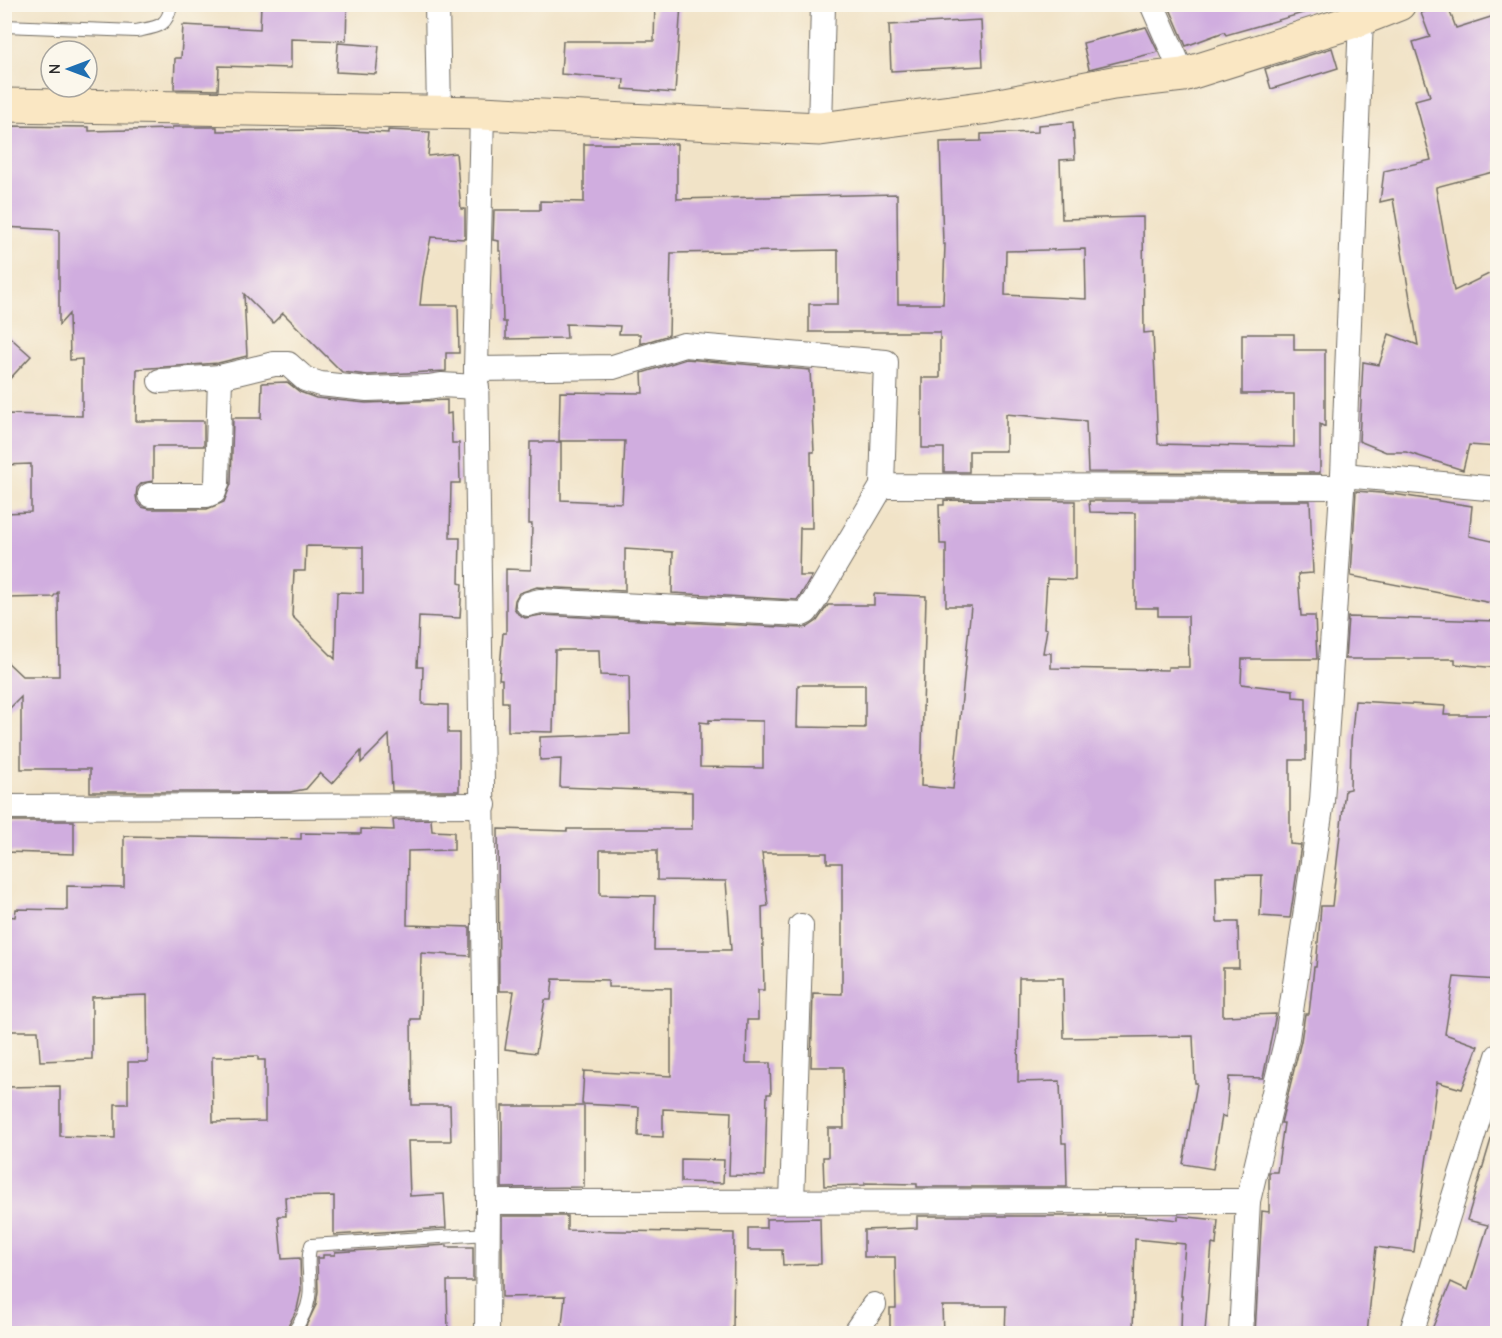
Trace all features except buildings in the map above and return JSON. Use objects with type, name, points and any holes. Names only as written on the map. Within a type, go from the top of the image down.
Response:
[{"type":"street","points":[[437,4],[439,112]]},
{"type":"street","points":[[820,129],[823,4]]},
{"type":"street","points":[[1152,4],[1183,75]]},
{"type":"street","points":[[4,105],[482,113],[820,129],[989,107],[1113,83],[1183,75],[1361,19],[1399,4]]},
{"type":"street","points":[[1241,1334],[1248,1201],[1287,1038],[1322,801],[1343,481],[1361,19]]},
{"type":"street","points":[[482,113],[477,378],[489,1202],[487,1334]]},
{"type":"street","points":[[160,381],[220,377],[274,364],[288,364],[305,379],[320,384],[367,389],[428,387],[477,378],[613,367],[684,345],[886,362],[882,486],[807,612],[792,614],[540,601],[528,604]]},
{"type":"street","points":[[150,495],[207,495],[214,492],[217,483],[220,377]]},
{"type":"street","points":[[882,486],[1343,481],[1497,489]]},
{"type":"street","points":[[4,807],[484,805]]},
{"type":"street","points":[[792,1201],[801,926]]},
{"type":"street","points":[[1411,1334],[1493,1087],[1497,1056]]},
{"type":"street","points":[[489,1202],[1248,1201]]},
{"type":"street","points":[[854,1334],[874,1305]]},
{"type":"lane","points":[[4,26],[136,31],[158,27],[167,20],[171,4]]},
{"type":"lane","points":[[292,1334],[302,1319],[309,1298],[308,1263],[311,1245],[488,1234]]}]
